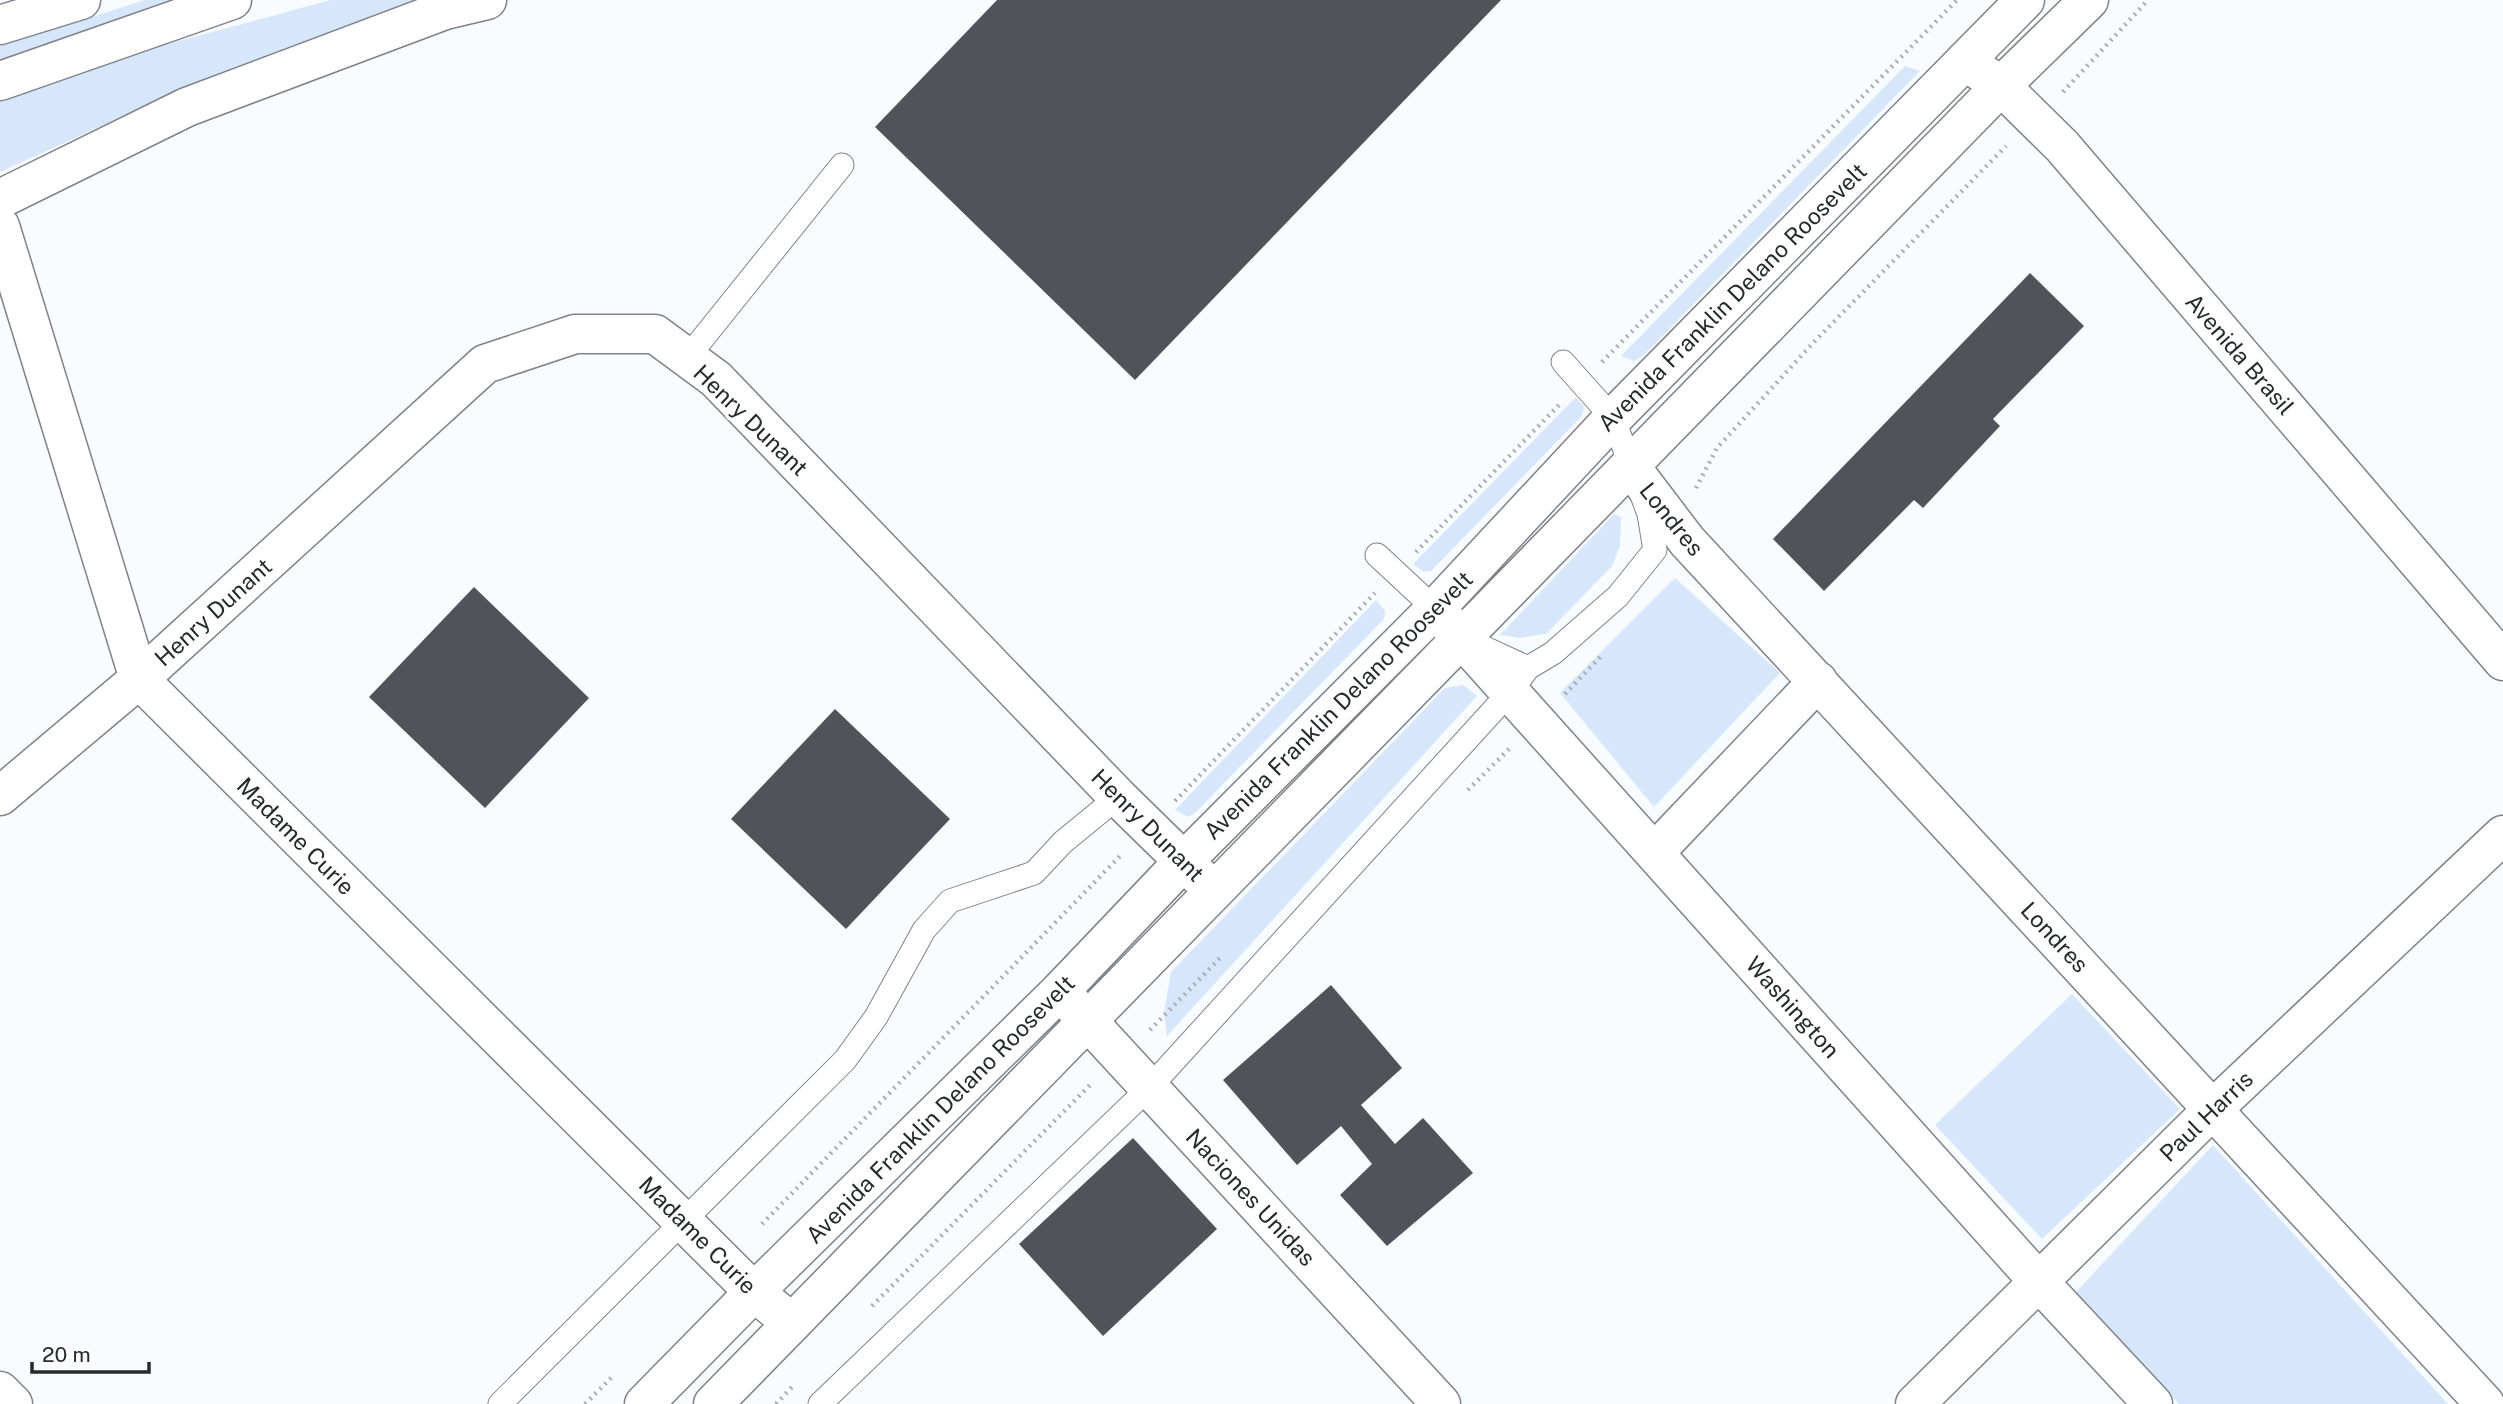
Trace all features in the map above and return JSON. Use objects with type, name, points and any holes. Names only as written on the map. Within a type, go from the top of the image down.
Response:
[{"type":"street","points":[[0,25],[81,0]]},
{"type":"street","points":[[0,81],[232,0]]},
{"type":"street","points":[[0,199],[187,107],[445,10],[487,0]]},
{"type":"street","name":"Avenida Franklin Delano Roosevelt","points":[[645,1404],[754,1292],[1060,991],[1183,862],[1435,609],[1613,418],[2025,0]]},
{"type":"street","name":"Avenida Franklin Delano Roosevelt","points":[[713,1404],[1213,890],[1463,638],[2001,86],[2089,0]]},
{"type":"street","name":"Avenida Brasil","points":[[1965,61],[2001,86],[2062,146],[2503,661]]},
{"type":"street","name":"Madame Curie","points":[[0,226],[139,679],[754,1292],[792,1323]]},
{"type":"street","name":"Henry Dunant","points":[[0,796],[139,679],[485,364],[575,334],[655,334],[716,379],[1118,797],[1213,890]]},
{"type":"street","name":"Londres","points":[[1630,466],[1687,541],[2485,1404]]},
{"type":"street","name":"Washington","points":[[1435,609],[1463,638],[1520,680],[1655,852],[2039,1282],[2153,1404]]},
{"type":"street","points":[[1655,852],[1818,681]]},
{"type":"street","name":"Paul Harris","points":[[1916,1404],[2213,1109],[2503,835]]},
{"type":"street","name":"Naciones Unidas","points":[[1060,991],[1441,1404]]},
{"type":"street","points":[[0,1391],[13,1404]]},
{"type":"lane","points":[[687,358],[842,165]]},
{"type":"lane","points":[[820,1404],[1150,1087],[1520,680],[1618,596],[1655,550],[1649,514],[1613,418],[1563,362]]},
{"type":"lane","points":[[1377,555],[1435,609]]},
{"type":"lane","points":[[500,1404],[685,1223],[845,1060],[876,1017],[924,930],[950,901],[1034,873],[1063,842],[1118,797]]},
{"type":"path","points":[[723,1261],[852,1134],[1580,382],[1616,350],[1956,0]]},
{"type":"path","points":[[585,1404],[623,1366]]},
{"type":"shaded area","points":[[145,0],[176,0],[0,59],[0,46]]},
{"type":"shaded area","points":[[331,0],[425,0],[174,93],[0,172],[0,99],[115,58]]},
{"type":"shaded area","points":[[1905,66],[1920,71],[1644,355],[1634,361],[1621,356]]},
{"type":"shaded area","points":[[1576,397],[1584,407],[1582,416],[1431,571],[1424,572],[1413,564]]},
{"type":"shaded area","points":[[1614,514],[1621,517],[1620,546],[1612,566],[1546,634],[1519,638],[1500,635]]},
{"type":"shaded area","points":[[1675,578],[1780,673],[1654,807],[1560,693]]},
{"type":"shaded area","points":[[1376,600],[1385,611],[1384,619],[1196,812],[1188,817],[1175,810]]},
{"type":"shaded area","points":[[1463,685],[1477,696],[1167,1036],[1164,1013],[1171,972],[1445,688]]},
{"type":"shaded area","points":[[2072,994],[2180,1109],[2042,1239],[1935,1125]]},
{"type":"shaded area","points":[[2213,1145],[2448,1404],[2179,1404],[2076,1292]]},
{"type":"building","points":[[997,0],[1501,0],[1135,380],[875,127]]},
{"type":"building","points":[[2030,273],[2084,326],[1993,419],[2000,426],[1923,508],[1914,500],[1824,591],[1773,539]]},
{"type":"building","points":[[474,587],[589,698],[485,808],[369,697]]},
{"type":"building","points":[[835,709],[950,819],[846,929],[731,819]]},
{"type":"building","points":[[1331,985],[1402,1068],[1361,1105],[1395,1144],[1423,1118],[1473,1173],[1387,1246],[1340,1195],[1372,1164],[1341,1126],[1297,1165],[1223,1080]]},
{"type":"building","points":[[1133,1138],[1217,1229],[1103,1336],[1019,1244]]}]
